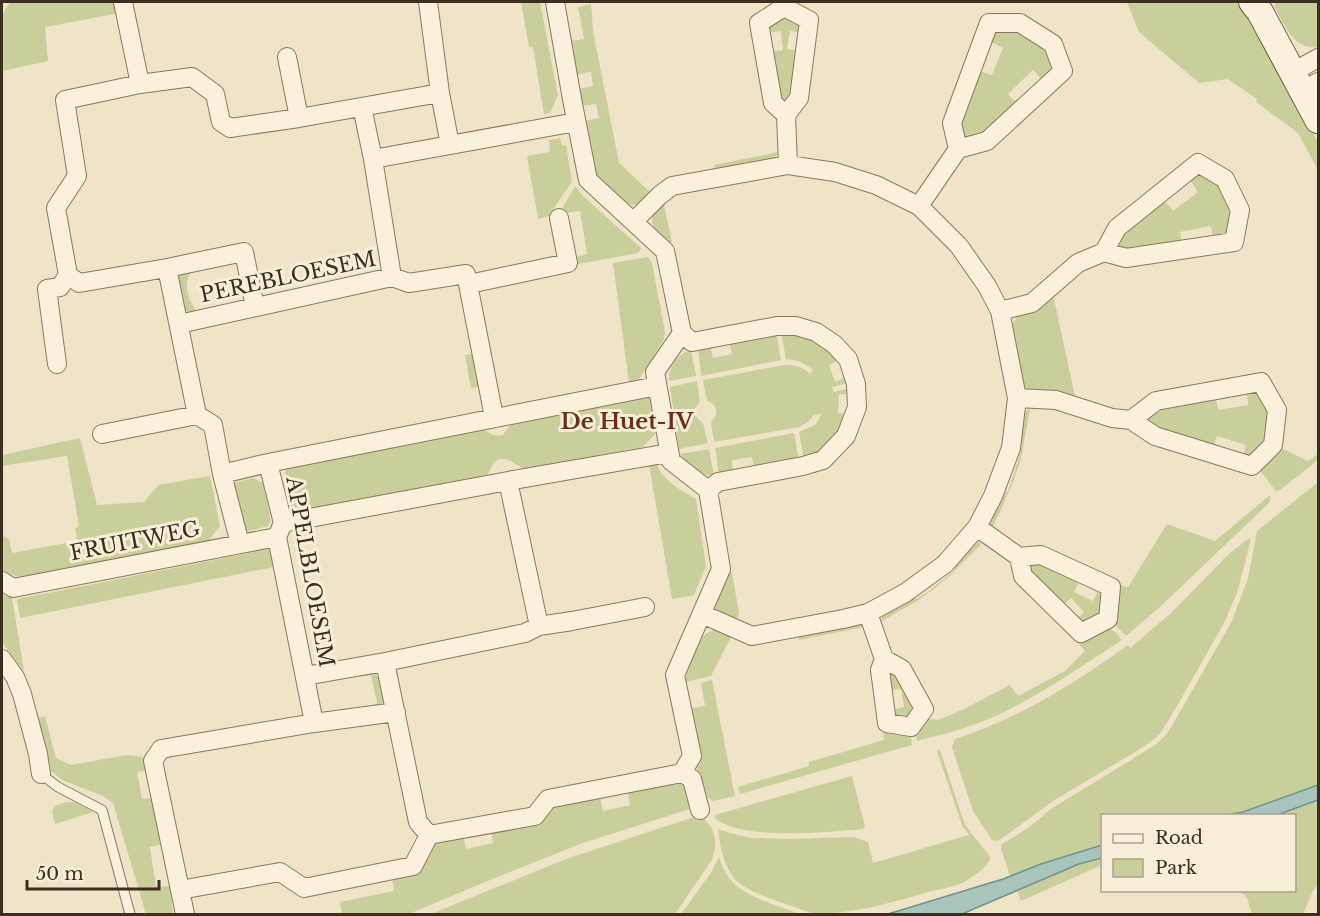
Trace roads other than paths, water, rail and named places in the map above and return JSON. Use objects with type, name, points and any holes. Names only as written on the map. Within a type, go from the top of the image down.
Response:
[{"type":"street","points":[[123,2],[140,84]]},
{"type":"street","points":[[428,2],[440,93],[450,145]]},
{"type":"street","points":[[555,2],[588,180],[665,251],[682,333],[692,342],[777,326],[796,326],[816,332],[834,344],[848,359],[856,384],[857,407],[846,436],[823,460],[718,482],[708,490]]},
{"type":"street","points":[[1252,2],[1305,82],[1318,120]]},
{"type":"street","points":[[786,115],[773,103],[759,23],[784,7],[809,20],[799,98],[786,115],[788,165]]},
{"type":"street","points":[[919,206],[958,149],[987,141],[1063,71],[1053,44],[1020,23],[989,23],[952,123],[958,149]]},
{"type":"street","points":[[287,57],[299,118]]},
{"type":"street","points":[[1305,82],[1318,58]]},
{"type":"street","points":[[255,307],[244,252],[79,283],[68,275],[56,208],[77,176],[65,100],[140,84],[192,77],[215,94],[221,122],[230,128],[440,93]]},
{"type":"street","points":[[362,107],[392,277]]},
{"type":"street","points":[[373,159],[576,122]]},
{"type":"street","points":[[1000,311],[1032,303],[1078,263],[1104,252],[1126,258],[1234,242],[1240,210],[1225,179],[1198,163],[1117,228],[1104,252]]},
{"type":"street","points":[[634,221],[672,186],[788,165],[835,172],[876,185],[919,206],[959,246],[987,286],[1000,311],[1017,398],[1011,448],[993,496],[976,527],[945,564],[905,593],[868,613],[752,636],[702,614]]},
{"type":"street","name":"PEREBLOESEM","points":[[179,324],[392,277],[409,283],[466,274],[469,284],[568,263],[559,218]]},
{"type":"street","points":[[167,268],[197,415]]},
{"type":"street","points":[[57,364],[46,289],[60,287],[68,275]]},
{"type":"street","points":[[469,284],[494,417]]},
{"type":"street","points":[[682,333],[655,372],[657,386],[670,461],[708,490],[721,569],[675,675],[692,756],[682,773]]},
{"type":"street","points":[[1017,398],[1056,400],[1112,418],[1131,420],[1155,436],[1252,466],[1273,445],[1277,410],[1261,382],[1156,401],[1131,420]]},
{"type":"street","points":[[222,474],[494,417],[657,386]]},
{"type":"street","points":[[102,434],[197,415],[213,424],[222,474],[240,544]]},
{"type":"street","name":"FRUITWEG","points":[[2,581],[13,588],[240,544],[280,530],[508,481],[669,453]]},
{"type":"street","name":"APPELBLOESEM","points":[[268,463],[314,723]]},
{"type":"street","points":[[508,481],[539,626]]},
{"type":"street","points":[[976,527],[1019,557],[1041,555],[1111,587],[1108,619],[1081,633],[1023,576],[1019,557]]},
{"type":"street","points":[[305,676],[525,633],[539,626],[645,607]]},
{"type":"street","points":[[868,613],[884,659]]},
{"type":"street","points":[[2,659],[15,677],[22,694],[41,774]]},
{"type":"street","points":[[384,662],[418,822],[429,835]]},
{"type":"street","points":[[185,915],[153,761],[161,748],[396,712]]},
{"type":"street","points":[[429,835],[535,816],[548,800],[682,773],[692,779],[700,810]]},
{"type":"street","points":[[180,890],[280,872],[304,888],[413,866],[429,835]]},
{"type":"lane","points":[[41,774],[58,787],[102,810],[130,915]]},
{"type":"water","points":[[1318,785],[1318,800],[1280,814],[1231,814],[1243,812]]},
{"type":"water","points":[[1101,845],[1101,858],[1079,864],[962,914],[888,914],[1003,879],[1041,864]]},
{"type":"district","name":"De Huet-IV","points":[[627,421]]}]
